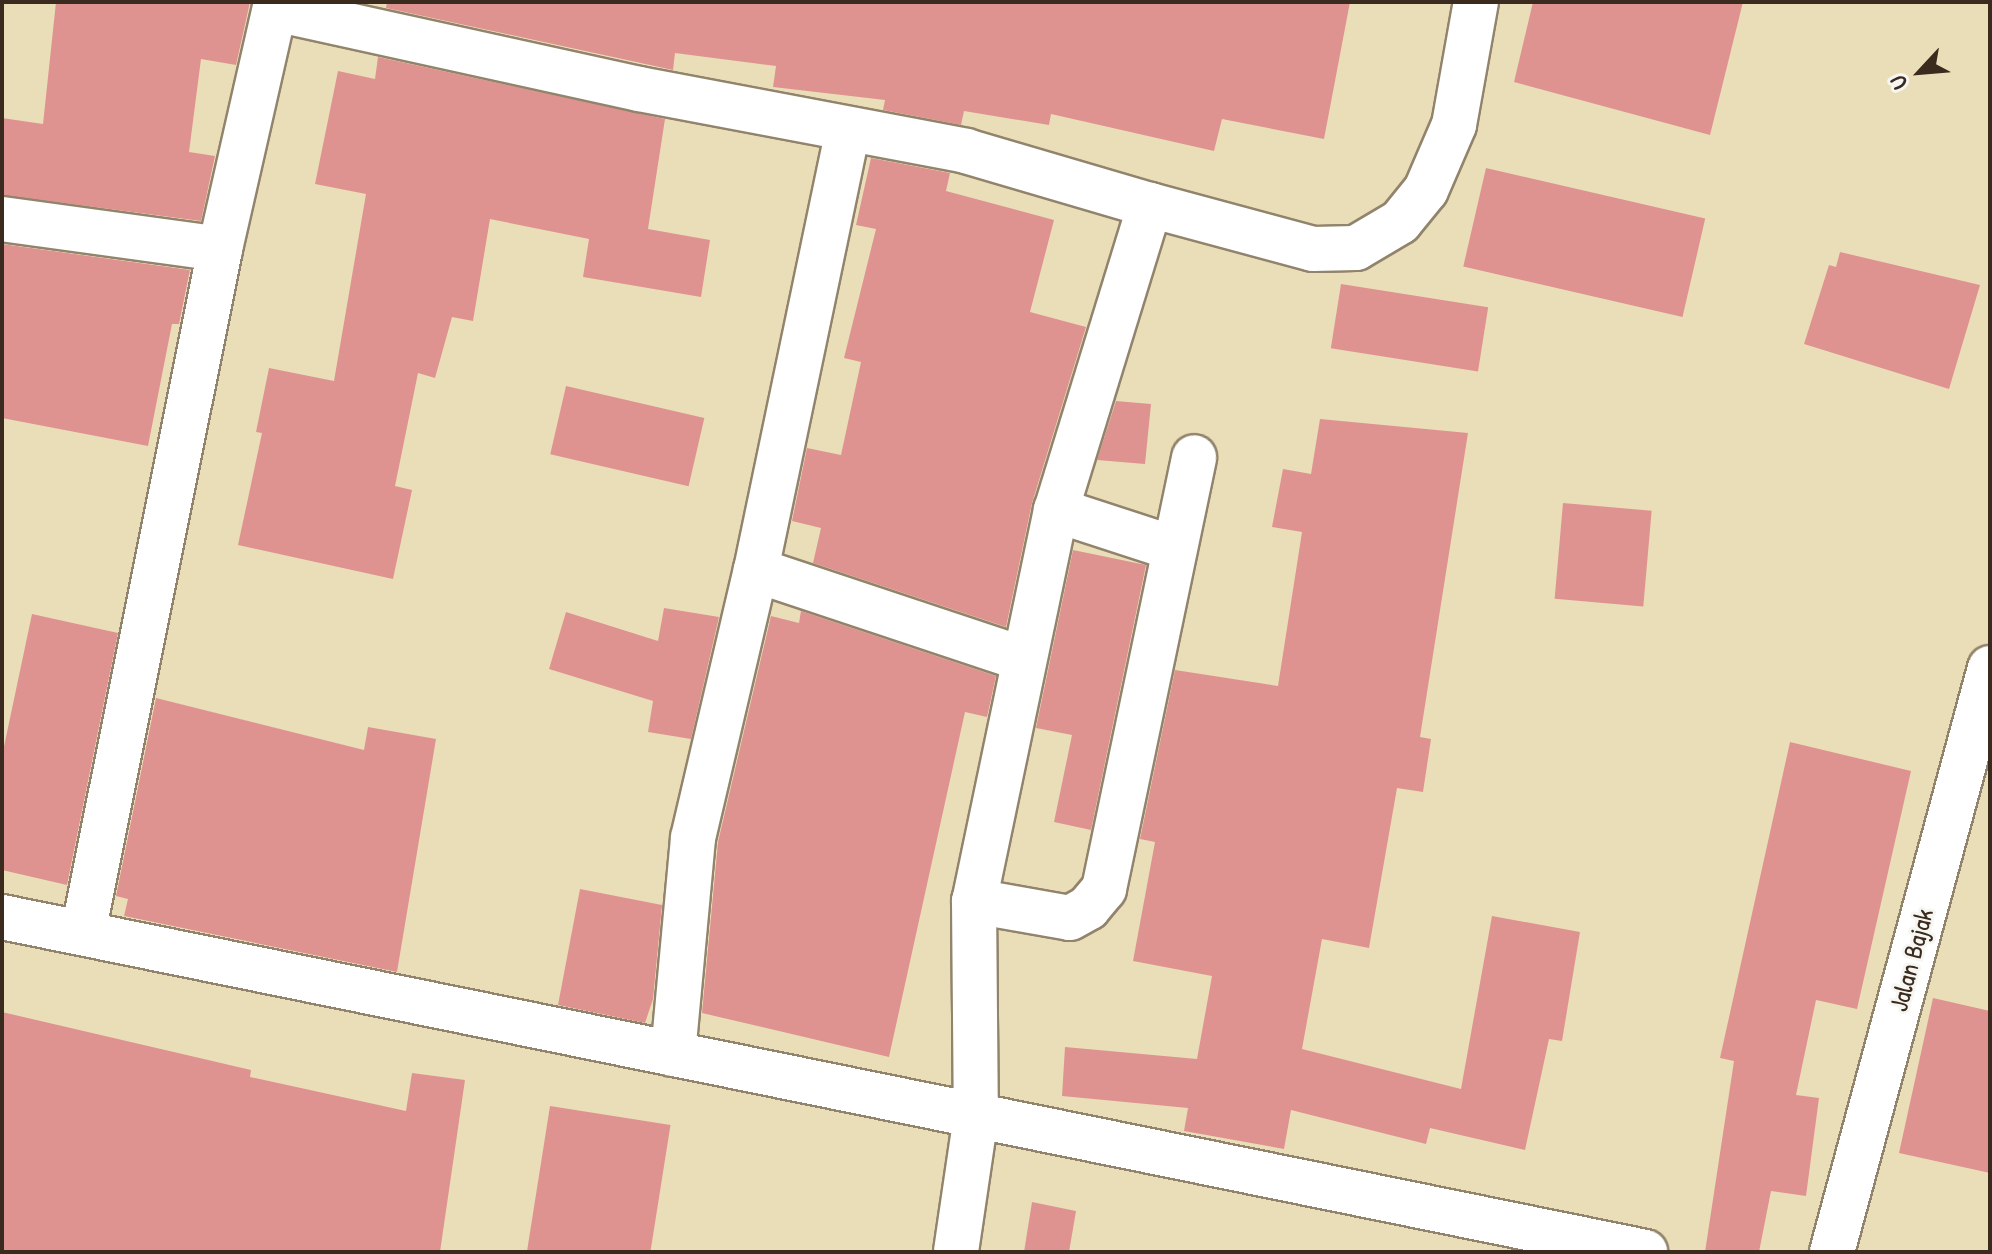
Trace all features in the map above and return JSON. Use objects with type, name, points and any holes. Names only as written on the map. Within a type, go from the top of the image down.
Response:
[{"type":"street","points":[[83,933],[220,249],[276,5],[848,130],[966,151],[1313,249],[1356,248],[1400,222],[1426,190],[1454,125],[1476,2]]},
{"type":"street","points":[[673,1054],[693,838],[756,570],[848,130]]},
{"type":"street","points":[[956,1252],[976,1116],[974,901],[1021,658],[1056,510],[1150,205]]},
{"type":"street","points":[[2,219],[220,249]]},
{"type":"street","points":[[974,901],[1070,918],[1088,908],[1104,889],[1194,457]]},
{"type":"street","points":[[1056,510],[1173,548]]},
{"type":"street","points":[[756,570],[1021,658]]},
{"type":"street","name":"Jalan Bajak","points":[[1832,1252],[1990,668]]},
{"type":"street","points":[[2,917],[1645,1252]]},
{"type":"building","points":[[56,2],[250,2],[236,65],[201,59],[189,152],[215,156],[201,221],[2,195],[2,118],[43,124]]},
{"type":"building","points":[[387,2],[1350,2],[1324,139],[1222,119],[1214,151],[1051,114],[1049,125],[964,111],[961,125],[883,110],[885,100],[773,87],[776,66],[675,53],[673,70],[386,8]]},
{"type":"building","points":[[1533,2],[1743,2],[1710,135],[1514,82]]},
{"type":"building","points":[[378,57],[665,119],[648,229],[710,240],[701,297],[583,277],[589,239],[490,219],[473,321],[452,317],[435,378],[418,373],[395,486],[412,490],[393,579],[238,545],[262,433],[256,432],[269,368],[334,381],[366,194],[315,184],[338,71],[375,79]]},
{"type":"building","points":[[871,158],[950,173],[946,191],[1054,220],[1030,312],[1086,327],[1032,503],[1006,627],[813,563],[821,528],[792,521],[807,448],[841,455],[861,362],[844,358],[876,229],[856,225]]},
{"type":"building","points":[[1486,168],[1705,219],[1683,317],[1463,266]]},
{"type":"building","points":[[2,244],[190,270],[179,324],[172,324],[148,446],[2,418]]},
{"type":"building","points":[[1840,252],[1980,285],[1949,389],[1804,344],[1829,265],[1836,267]]},
{"type":"building","points":[[1341,284],[1488,307],[1478,372],[1331,348]]},
{"type":"building","points":[[566,386],[704,418],[689,486],[550,454]]},
{"type":"building","points":[[1116,401],[1151,404],[1145,464],[1097,460]]},
{"type":"building","points":[[1320,419],[1468,433],[1420,737],[1431,739],[1423,792],[1397,788],[1369,948],[1322,939],[1302,1049],[1461,1089],[1492,916],[1580,932],[1562,1041],[1549,1039],[1525,1150],[1430,1128],[1426,1144],[1291,1110],[1284,1149],[1184,1131],[1188,1108],[1062,1096],[1065,1047],[1197,1059],[1212,976],[1133,961],[1155,842],[1140,839],[1175,670],[1278,686],[1302,532],[1272,527],[1283,469],[1311,474]]},
{"type":"building","points":[[1563,503],[1652,511],[1643,606],[1555,599]]},
{"type":"building","points":[[1073,550],[1146,565],[1091,830],[1054,822],[1072,735],[1036,728]]},
{"type":"building","points":[[664,608],[719,617],[691,739],[648,732],[653,701],[549,669],[566,612],[658,641]]},
{"type":"building","points":[[801,611],[996,676],[987,717],[965,712],[889,1057],[702,1013],[718,842],[771,616],[799,623]]},
{"type":"building","points":[[32,614],[118,633],[67,885],[2,870],[2,756]]},
{"type":"building","points":[[156,698],[364,750],[368,727],[436,739],[397,972],[124,916],[128,899],[116,896]]},
{"type":"building","points":[[1790,742],[1911,771],[1857,1009],[1816,1000],[1796,1095],[1819,1098],[1806,1196],[1771,1191],[1759,1252],[1705,1252],[1734,1061],[1720,1058]]},
{"type":"building","points":[[580,889],[662,905],[653,999],[645,1023],[558,1005]]},
{"type":"building","points":[[1933,998],[1990,1011],[1990,1173],[1899,1153]]},
{"type":"building","points":[[2,1012],[251,1070],[250,1077],[406,1111],[412,1073],[465,1080],[440,1252],[2,1252]]},
{"type":"building","points":[[550,1106],[670,1125],[650,1252],[527,1252]]},
{"type":"building","points":[[1032,1202],[1076,1211],[1069,1252],[1024,1252]]}]
